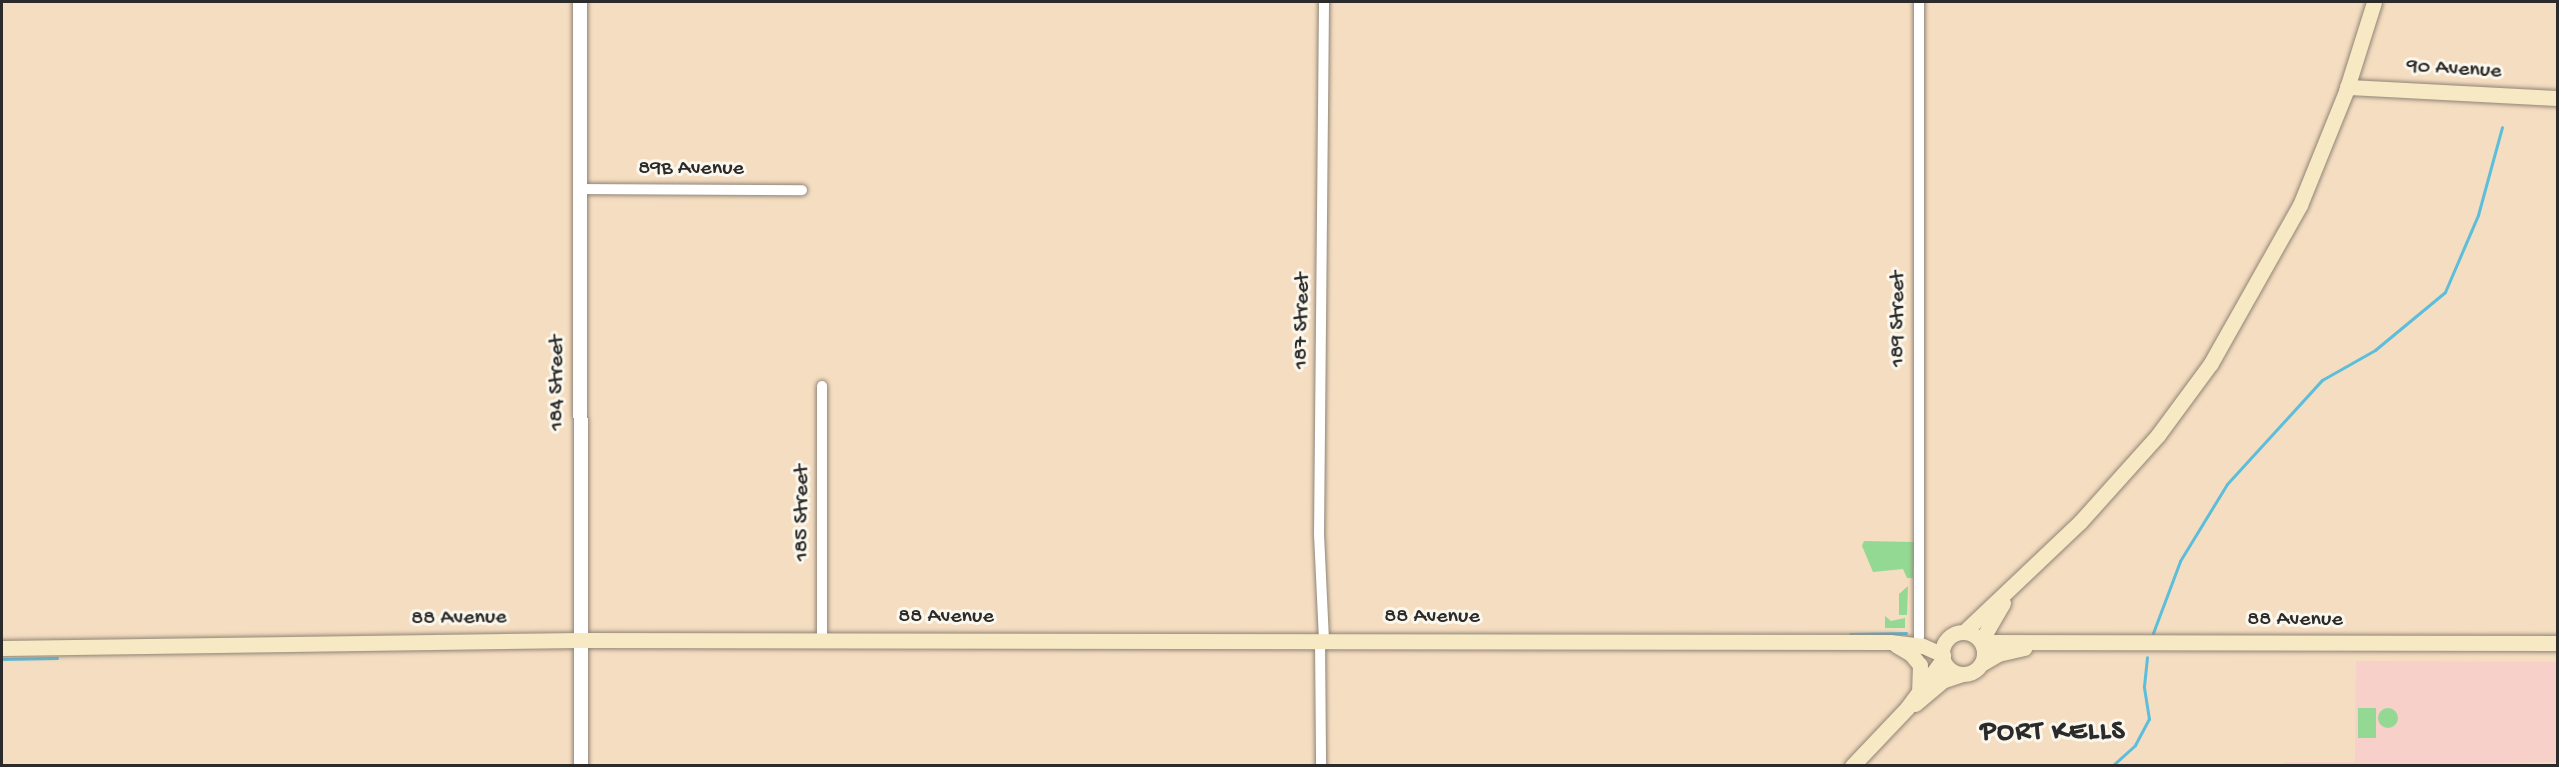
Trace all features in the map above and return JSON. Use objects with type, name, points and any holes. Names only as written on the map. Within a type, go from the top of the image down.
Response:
[{"type":"main road","points":[[1852,765],[1906,708],[1944,680],[1973,671],[1981,664],[1982,642],[1996,612],[2017,584],[2139,458],[2211,363],[2300,205],[2347,87],[2374,2]]},
{"type":"main road","name":"90 Avenue","points":[[2347,87],[2558,98]]},
{"type":"main road","points":[[1906,708],[1957,634],[1994,600],[2017,584]]},
{"type":"main road","points":[[1996,612],[2002,630],[2025,643]]},
{"type":"main road","name":"88 Avenue","points":[[1893,643],[1919,637],[1957,634]]},
{"type":"main road","points":[[1957,634],[1982,642]]},
{"type":"main road","name":"88 Avenue","points":[[2,648],[579,640],[1322,640],[1893,643],[1923,646],[1943,657]]},
{"type":"main road","name":"88 Avenue","points":[[1982,642],[2558,644]]},
{"type":"main road","points":[[1893,643],[1911,654],[1920,665],[1919,688]]},
{"type":"main road","name":"88 Avenue","points":[[1981,664],[2025,643]]},
{"type":"main road","points":[[1943,657],[1950,669],[1962,674]]},
{"type":"street","name":"184 Street","points":[[580,2],[579,640],[581,765]]},
{"type":"street","name":"187 Street","points":[[1322,765],[1319,524],[1324,2]]},
{"type":"street","name":"189 Street","points":[[1919,2],[1919,637]]},
{"type":"street","name":"89B Avenue","points":[[579,189],[802,190]]},
{"type":"street","name":"185 Street","points":[[822,386],[822,640]]},
{"type":"shaded area","points":[[2356,661],[2557,662],[2557,762],[2284,766],[2284,762],[2355,762]]},
{"type":"green space","points":[[1864,541],[1914,542],[1913,578],[1907,578],[1903,569],[1873,572],[1862,546]]},
{"type":"green space","points":[[1908,586],[1907,615],[1899,615],[1899,594]]},
{"type":"green space","points":[[1885,616],[1891,621],[1905,618],[1905,628],[1885,628]]},
{"type":"green space","points":[[2358,708],[2376,708],[2376,738],[2358,738]]},
{"type":"green space","points":[[2388,708],[2395,711],[2398,718],[2395,725],[2388,728],[2381,725],[2378,718],[2381,711]]},
{"type":"waterway","points":[[2153,633],[2180,561],[2227,484],[2322,380],[2375,350],[2445,292],[2478,215],[2502,127]]},
{"type":"waterway","points":[[1850,634],[1906,633]]},
{"type":"waterway","points":[[2112,766],[2135,745],[2149,719],[2144,686],[2147,657]]},
{"type":"waterway","points":[[2,659],[57,658]]},
{"type":"district","name":"PORT KELLS","points":[[2053,733]]}]
